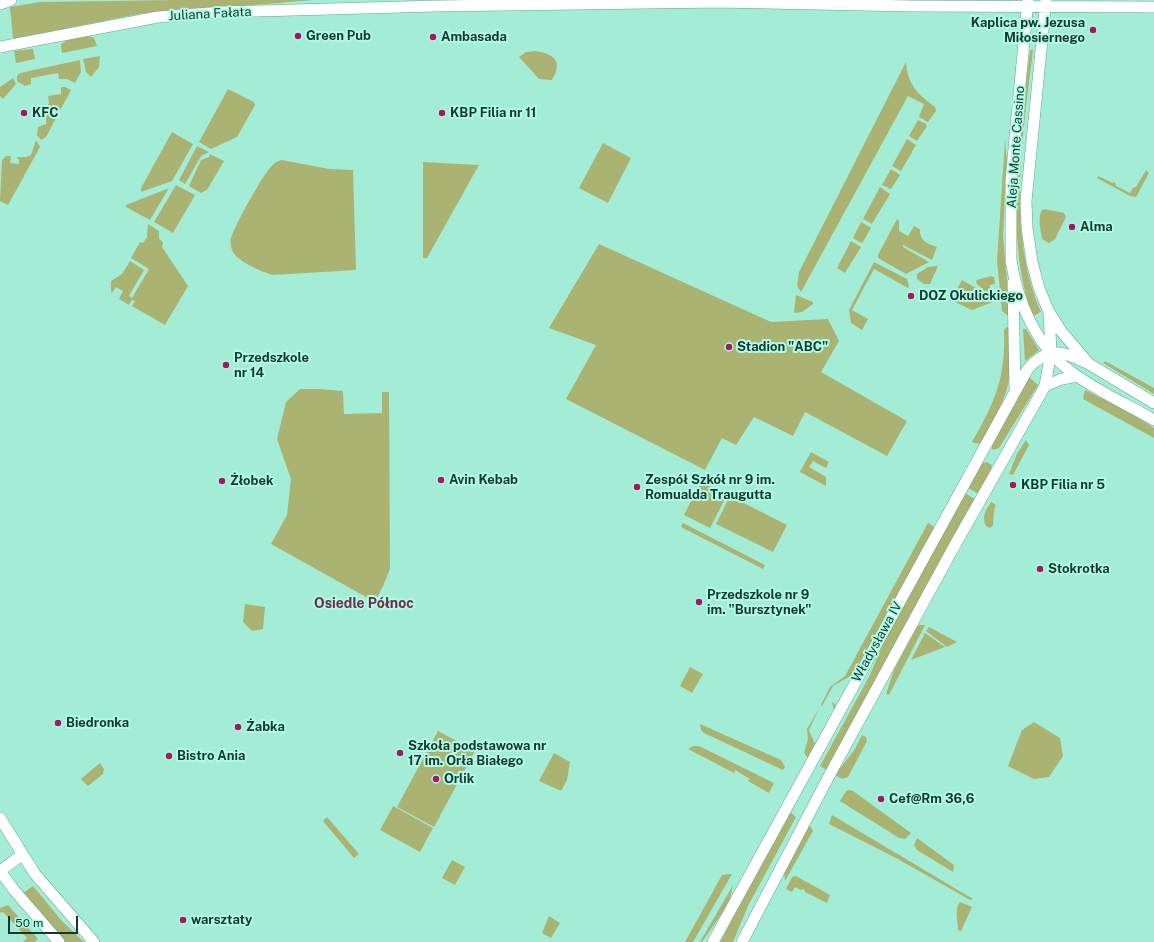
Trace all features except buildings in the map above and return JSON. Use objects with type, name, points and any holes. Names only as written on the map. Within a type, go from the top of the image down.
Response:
[{"type":"street","points":[[0,4],[11,0]]},
{"type":"street","name":"Juliana Fałata","points":[[0,47],[158,17],[222,12],[437,6],[719,2],[1046,3],[1154,7]]},
{"type":"street","name":"Aleja Monte Cassino","points":[[1028,3],[1011,180],[1011,260],[1013,273],[1030,322],[1059,362],[1077,376],[1154,420]]},
{"type":"street","name":"Aleja Monte Cassino","points":[[1046,3],[1026,201],[1027,228],[1032,262],[1039,288],[1049,312],[1061,331],[1089,364],[1154,403]]},
{"type":"street","points":[[1013,273],[1012,311],[1016,375],[1015,392]]},
{"type":"street","name":"Władysława IV","points":[[742,942],[829,776],[956,543],[1045,386],[1051,352],[1049,312]]},
{"type":"street","points":[[1051,352],[1069,355],[1089,364]]},
{"type":"street","name":"Władysława IV","points":[[713,942],[1015,392],[1035,361],[1051,352]]},
{"type":"street","points":[[1045,386],[1062,379],[1077,376]]},
{"type":"street","points":[[0,818],[22,855],[39,878],[94,942]]},
{"type":"street","points":[[22,855],[0,871],[58,942]]},
{"type":"green space","points":[[313,0],[218,8],[182,9],[138,14],[13,39],[10,7],[40,2]]},
{"type":"green space","points":[[86,35],[94,38],[97,46],[62,53],[61,44],[76,36]]},
{"type":"green space","points":[[33,49],[35,59],[16,63],[14,51]]},
{"type":"green space","points":[[1030,50],[1033,50],[1022,149],[1020,216],[1030,281],[1041,312],[1033,316],[1024,286],[1016,219],[1019,149]]},
{"type":"green space","points":[[535,51],[552,56],[557,63],[557,68],[552,80],[539,79],[519,57],[526,52]]},
{"type":"green space","points":[[100,56],[99,67],[91,77],[86,72],[83,59]]},
{"type":"green space","points":[[80,60],[81,72],[75,83],[67,79],[59,79],[58,73],[31,78],[31,84],[25,86],[17,81],[17,76],[20,73]]},
{"type":"green space","points":[[906,62],[909,77],[915,89],[935,107],[936,111],[928,122],[919,117],[924,104],[908,96],[801,292],[797,286],[799,272]]},
{"type":"green space","points":[[13,78],[16,84],[3,99],[0,96],[0,87]]},
{"type":"green space","points":[[61,87],[71,90],[46,137],[41,140],[37,135],[38,127],[46,124],[46,108],[49,103],[48,96],[61,94]]},
{"type":"green space","points":[[228,89],[254,102],[255,105],[237,137],[211,149],[199,142]]},
{"type":"green space","points":[[918,120],[927,126],[917,141],[909,136]]},
{"type":"green space","points":[[172,132],[193,144],[172,181],[141,192],[141,188]]},
{"type":"green space","points":[[907,139],[916,145],[901,171],[892,166]]},
{"type":"green space","points":[[36,140],[40,147],[8,205],[0,201],[2,160],[6,156],[11,156],[10,163],[19,164],[19,159],[17,159],[17,157],[26,157],[31,155]]},
{"type":"green space","points":[[1005,140],[1007,162],[1003,235],[1010,317],[1002,311],[997,261]]},
{"type":"green space","points":[[603,143],[631,158],[608,203],[579,188]]},
{"type":"green space","points":[[197,146],[209,152],[201,156],[185,184],[179,180]]},
{"type":"green space","points":[[210,154],[224,161],[207,190],[201,193],[189,186],[201,160],[209,157]]},
{"type":"green space","points":[[282,160],[329,169],[353,170],[356,270],[273,275],[250,266],[234,254],[231,244],[233,232],[266,173],[274,164]]},
{"type":"green space","points":[[423,162],[479,165],[427,258],[423,258]]},
{"type":"green space","points":[[891,169],[900,175],[891,189],[882,185]]},
{"type":"green space","points":[[1146,170],[1149,173],[1136,197],[1130,196],[1097,178],[1098,176],[1113,183],[1115,182],[1116,186],[1130,193],[1133,188],[1136,187]]},
{"type":"green space","points":[[176,185],[195,195],[173,233],[154,222]]},
{"type":"green space","points":[[880,187],[890,194],[872,224],[863,219]]},
{"type":"green space","points":[[169,188],[150,220],[126,207],[126,205]]},
{"type":"green space","points":[[1045,209],[1064,213],[1066,217],[1055,239],[1049,243],[1042,239],[1040,224],[1042,210]]},
{"type":"green space","points":[[897,219],[899,221],[899,231],[908,236],[914,226],[920,229],[922,239],[924,241],[937,247],[932,260],[903,245],[903,247],[929,262],[906,274],[878,258],[878,255]]},
{"type":"green space","points":[[861,222],[871,228],[861,243],[853,238]]},
{"type":"green space","points":[[148,224],[159,231],[159,239],[163,242],[162,247],[188,286],[165,325],[132,306],[135,301],[132,300],[129,305],[119,299],[123,291],[116,287],[112,293],[111,290],[111,281],[122,274],[130,261],[144,270],[129,296],[132,298],[149,269],[131,258],[140,242],[143,243],[147,237]]},
{"type":"green space","points":[[851,241],[861,247],[845,273],[837,268]]},
{"type":"green space","points":[[599,244],[771,322],[828,319],[839,341],[821,372],[907,421],[887,456],[805,412],[793,436],[754,417],[736,445],[722,438],[705,470],[566,399],[596,345],[549,328]]},
{"type":"green space","points":[[874,262],[907,279],[909,286],[908,288],[874,269],[852,310],[868,319],[862,330],[851,323],[849,310]]},
{"type":"green space","points":[[938,266],[930,284],[924,284],[917,279],[917,274],[928,267]]},
{"type":"green space","points":[[991,276],[994,277],[995,284],[990,285],[990,290],[995,291],[996,301],[976,283],[977,280]]},
{"type":"green space","points":[[962,280],[981,291],[993,302],[972,310],[957,303],[953,297]]},
{"type":"green space","points":[[796,295],[813,302],[813,304],[802,312],[794,313]]},
{"type":"green space","points":[[1007,327],[1010,327],[1010,370],[1007,389],[996,416],[982,441],[978,444],[972,442],[993,401],[1001,376],[1004,330]]},
{"type":"green space","points":[[1023,329],[1026,329],[1039,350],[1025,361]]},
{"type":"green space","points":[[1105,361],[1154,388],[1154,394],[1103,363]]},
{"type":"green space","points":[[1029,377],[1038,385],[999,448],[993,450],[991,445]]},
{"type":"green space","points":[[300,389],[343,391],[344,414],[382,413],[382,392],[389,392],[390,569],[375,602],[271,544],[287,515],[291,479],[277,439],[286,402]]},
{"type":"green space","points":[[1085,390],[1131,413],[1154,428],[1154,438],[1083,399]]},
{"type":"green space","points":[[1026,440],[1029,445],[1013,475],[1009,474],[1017,454]]},
{"type":"green space","points":[[811,452],[829,462],[826,468],[813,461],[809,467],[826,477],[826,486],[800,472]]},
{"type":"green space","points":[[987,462],[992,465],[991,471],[979,494],[968,488],[982,463]]},
{"type":"green space","points":[[701,482],[727,495],[710,528],[684,515]]},
{"type":"green space","points":[[965,493],[976,500],[827,770],[820,766],[870,675],[886,636]]},
{"type":"green space","points":[[730,496],[787,525],[773,552],[716,524]]},
{"type":"green space","points":[[991,502],[996,505],[994,510],[993,525],[990,528],[986,526],[984,517]]},
{"type":"green space","points":[[683,523],[765,565],[763,569],[681,527]]},
{"type":"green space","points":[[928,523],[933,526],[934,530],[854,674],[833,686],[822,706],[821,705],[830,687],[845,676]]},
{"type":"green space","points":[[245,604],[265,607],[263,629],[252,631],[243,622]]},
{"type":"green space","points":[[919,625],[925,625],[889,695],[886,694],[894,670]]},
{"type":"green space","points":[[929,627],[957,642],[947,647],[926,631]]},
{"type":"green space","points":[[925,633],[945,647],[911,660]]},
{"type":"green space","points":[[690,667],[703,674],[692,693],[680,686]]},
{"type":"green space","points":[[832,702],[835,704],[835,710],[808,758],[804,753],[808,739],[807,729],[820,707],[809,730],[815,744],[834,710]]},
{"type":"green space","points":[[1034,722],[1060,738],[1063,756],[1049,777],[1034,779],[1008,766],[1022,730]]},
{"type":"green space","points":[[700,724],[781,760],[785,767],[783,770],[704,733],[701,730]]},
{"type":"green space","name":"Orlik","points":[[438,731],[475,751],[434,827],[397,807]]},
{"type":"green space","points":[[862,735],[866,737],[867,741],[848,777],[842,779],[835,775],[855,749]]},
{"type":"green space","points":[[693,746],[699,746],[774,783],[769,793],[748,781],[750,779],[735,770],[734,773],[688,749]]},
{"type":"green space","points":[[554,753],[570,762],[567,780],[561,791],[539,781]]},
{"type":"green space","points":[[100,763],[104,769],[103,774],[88,786],[81,779]]},
{"type":"green space","points":[[846,791],[853,791],[911,833],[905,839],[899,838],[840,801]]},
{"type":"green space","points":[[393,806],[433,828],[420,852],[380,830]]},
{"type":"green space","points":[[790,812],[796,817],[748,906],[733,942],[720,942]]},
{"type":"green space","points":[[832,815],[973,899],[970,900],[896,858],[829,824]]},
{"type":"green space","points":[[327,817],[359,854],[354,858],[323,821]]},
{"type":"green space","points":[[809,824],[813,831],[785,881],[784,872]]},
{"type":"green space","points":[[917,838],[954,865],[953,872],[917,850],[914,845]]},
{"type":"green space","points":[[452,860],[465,867],[455,885],[442,878]]},
{"type":"green space","points":[[732,874],[693,942],[685,942],[722,875]]},
{"type":"green space","points":[[796,876],[830,895],[827,903],[805,892],[804,889],[801,890],[795,887],[792,892],[786,889],[792,877]]},
{"type":"green space","points":[[733,885],[729,903],[702,942],[700,942]]},
{"type":"green space","points":[[33,886],[62,921],[84,942],[65,942],[23,893]]},
{"type":"green space","points":[[960,902],[972,907],[961,931],[958,930],[957,915],[957,908]]},
{"type":"green space","points":[[8,905],[38,939],[35,942],[23,942],[27,938],[3,912],[0,913],[0,908]]},
{"type":"green space","points":[[549,916],[560,923],[551,938],[542,933]]},
{"type":"place","name":"Kaplica pw. Jezusa Miłosiernego","points":[[1093,30]]},
{"type":"place","name":"Green Pub","points":[[298,36]]},
{"type":"place","name":"Ambasada","points":[[433,37]]},
{"type":"place","name":"KFC","points":[[24,113]]},
{"type":"place","name":"KBP Filia nr 11","points":[[442,113]]},
{"type":"place","name":"Alma","points":[[1072,227]]},
{"type":"place","name":"DOZ Okulickiego","points":[[911,296]]},
{"type":"place","name":"Stadion \"ABC\"","points":[[729,347]]},
{"type":"place","name":"Przedszkole nr 14","points":[[226,365]]},
{"type":"place","name":"Avin Kebab","points":[[441,480]]},
{"type":"place","name":"Żłobek","points":[[222,481]]},
{"type":"place","name":"KBP Filia nr 5","points":[[1013,485]]},
{"type":"place","name":"Zespół Szkół nr 9 im. Romualda Traugutta","points":[[637,487]]},
{"type":"place","name":"Stokrotka","points":[[1040,569]]},
{"type":"place","name":"Przedszkole nr 9 im. \"Bursztynek\"","points":[[699,602]]},
{"type":"place","name":"Biedronka","points":[[58,723]]},
{"type":"place","name":"Żabka","points":[[238,727]]},
{"type":"place","name":"Szkoła podstawowa nr 17 im. Orła Białego","points":[[400,753]]},
{"type":"place","name":"Bistro Ania","points":[[169,756]]},
{"type":"place","name":"Orlik","points":[[436,779]]},
{"type":"place","name":"Cef@Rm 36,6","points":[[881,799]]},
{"type":"place","name":"warsztaty","points":[[183,920]]},
{"type":"district","name":"Osiedle Północ","points":[[364,604]]}]
